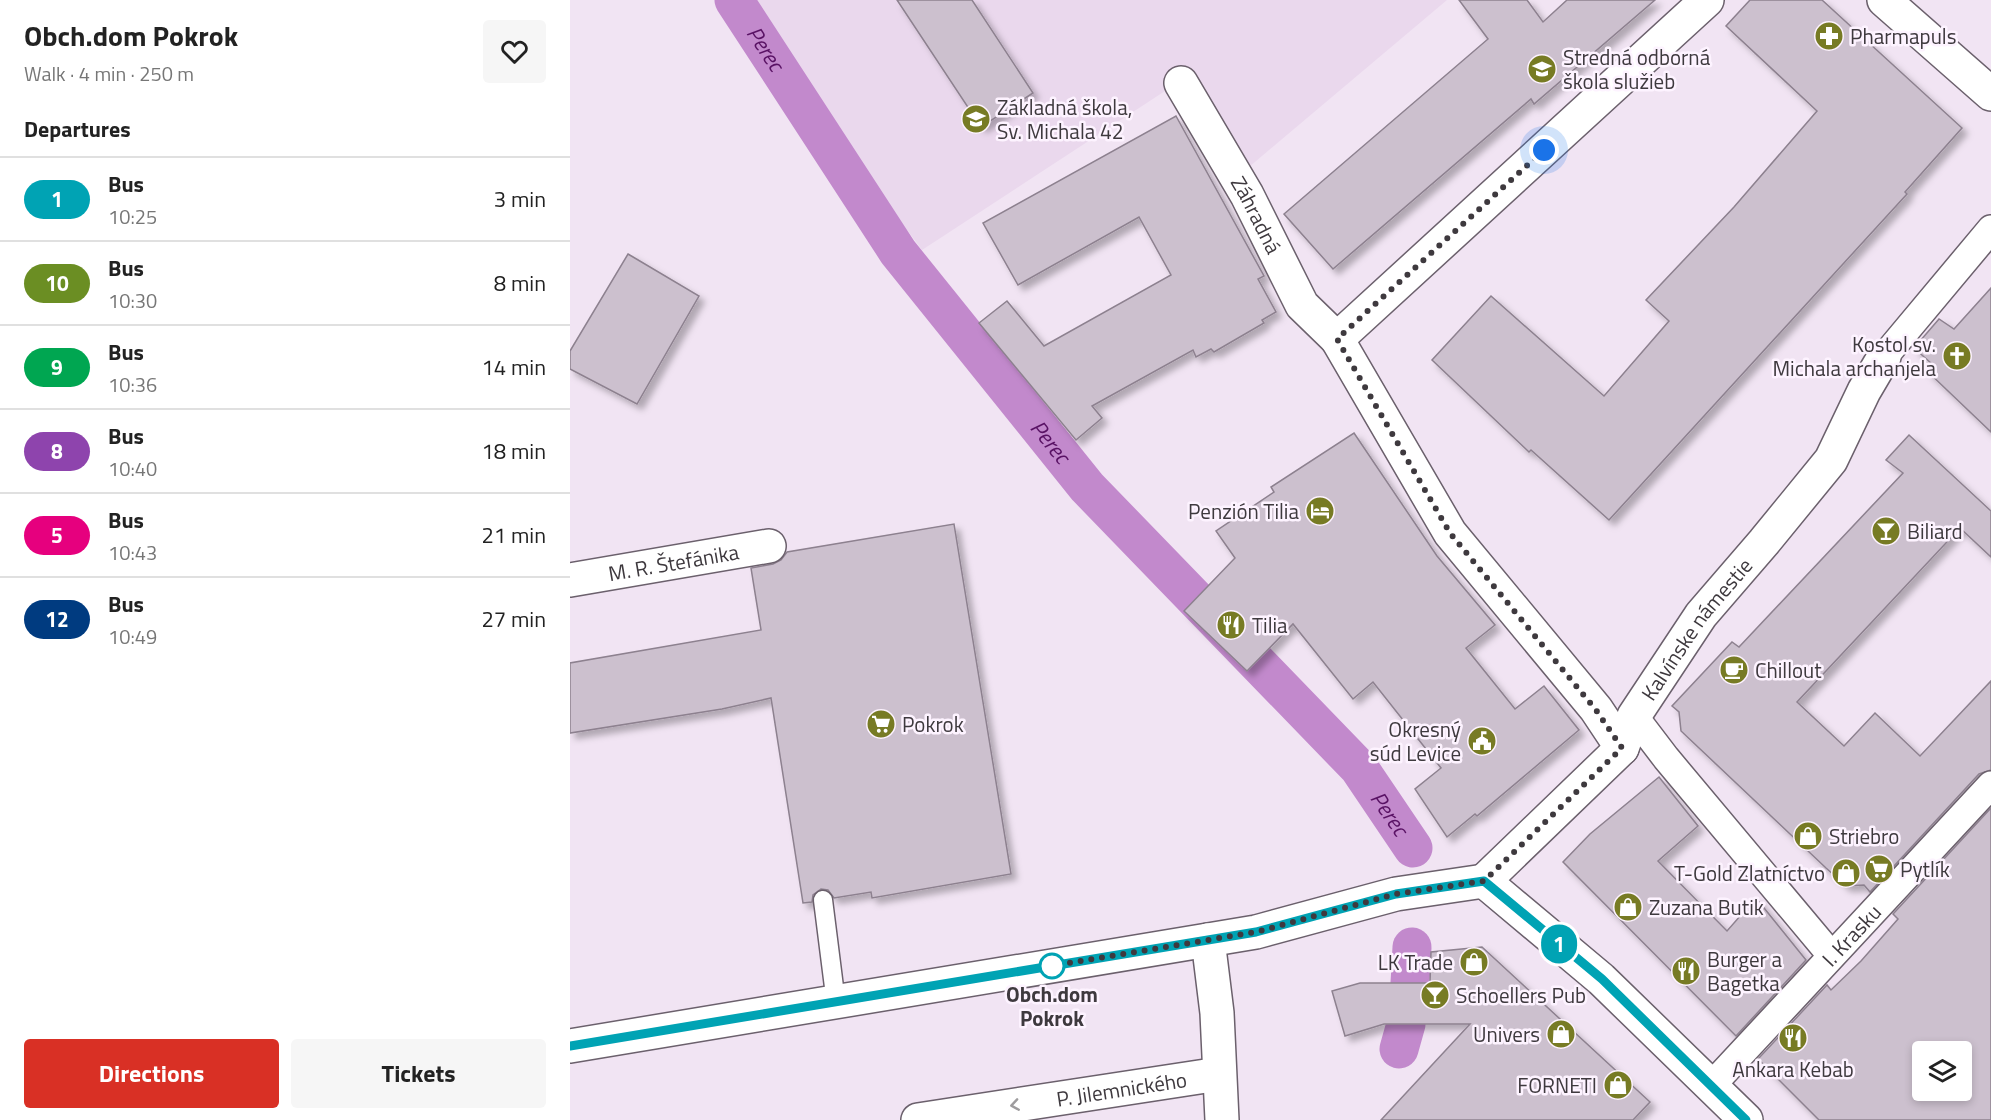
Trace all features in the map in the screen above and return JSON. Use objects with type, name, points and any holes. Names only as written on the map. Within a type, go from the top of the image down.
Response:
[{"type":"street","points":[[1337,339],[1707,0]]},
{"type":"street","points":[[1884,0],[1991,94]]},
{"type":"street","name":"Záhradná","points":[[1181,83],[1248,195],[1302,305],[1337,339],[1450,533],[1596,710],[1622,748]]},
{"type":"street","points":[[1884,357],[1991,229]]},
{"type":"street","name":"Kalvínske námestie","points":[[1484,881],[1622,748],[1634,716],[1701,615],[1764,543],[1831,460],[1864,391],[1884,357]]},
{"type":"street","name":"M. R. Štefánika","points":[[570,580],[770,550]]},
{"type":"street","points":[[1634,716],[1666,758],[1831,955]]},
{"type":"street","name":"I. Krasku","points":[[1711,1086],[1991,784]]},
{"type":"street","points":[[570,1046],[1256,932],[1396,894],[1484,881],[1602,979],[1746,1120]]},
{"type":"street","name":"P. Jilemnického","points":[[1208,940],[1217,1013],[1222,1120]]},
{"type":"street","name":"P. Jilemnického","points":[[918,1120],[1219,1074]]},
{"type":"lane","points":[[823,900],[836,1003]]},
{"type":"shaded area","name":"Základná škola, Sv. Michala 42","points":[[751,0],[1447,0],[1249,167],[1191,74],[922,250],[859,165]]},
{"type":"building","points":[[897,0],[972,0],[1033,93],[981,127]]},
{"type":"building","points":[[1459,0],[1527,0],[1543,22],[1567,0],[1655,0],[1534,104],[1531,99],[1333,269],[1284,214],[1488,39]]},
{"type":"building","points":[[1750,0],[1822,0],[1962,128],[1905,192],[1907,194],[1609,520],[1531,450],[1529,452],[1432,360],[1491,296],[1604,396],[1669,321],[1646,300],[1734,207],[1817,111],[1726,26]]},
{"type":"building","points":[[1176,116],[1264,276],[1258,279],[1276,312],[1262,320],[1264,323],[1214,352],[1211,349],[1196,357],[1193,350],[1092,406],[1102,418],[1076,440],[979,323],[1007,301],[1044,346],[1171,275],[1139,217],[1018,285],[983,223]]},
{"type":"building","points":[[628,254],[699,296],[637,404],[570,369],[570,351]]},
{"type":"building","name":"Kostol sv. Michala archanjela","points":[[1991,288],[1991,432],[1926,370],[1932,364],[1914,348],[1939,319],[1954,329]]},
{"type":"building","points":[[1354,433],[1437,556],[1495,625],[1466,648],[1515,709],[1544,686],[1579,730],[1477,816],[1475,814],[1447,837],[1415,789],[1441,768],[1373,682],[1353,699],[1293,624],[1247,671],[1184,611],[1235,558],[1216,531],[1274,492],[1271,487]]},
{"type":"building","points":[[1909,435],[1991,511],[1991,557],[1960,528],[1797,702],[1844,746],[1875,713],[1920,756],[1991,681],[1991,770],[1979,774],[1870,892],[1864,885],[1846,886],[1826,868],[1681,731],[1679,712],[1672,706],[1732,642],[1739,647],[1903,473],[1886,460]]},
{"type":"building","name":"Pokrok","points":[[954,524],[1011,874],[872,898],[871,892],[834,898],[828,890],[821,889],[813,895],[812,902],[803,903],[771,698],[722,709],[570,733],[570,663],[761,630],[751,568],[773,564],[781,560],[787,552]]},
{"type":"building","points":[[1659,777],[1698,826],[1658,861],[1727,931],[1756,898],[1806,960],[1736,1036],[1563,862],[1590,834]]},
{"type":"building","points":[[1991,808],[1991,1120],[1819,1120],[1758,1059],[1827,985],[1831,990],[1861,961],[1898,919],[1893,914]]},
{"type":"building","points":[[1482,947],[1650,1102],[1633,1120],[1381,1120],[1470,1024],[1384,1024],[1345,1036],[1332,991],[1360,983],[1430,983],[1431,952]]},
{"type":"waterway","name":"Perec","points":[[734,0],[898,252],[1087,487],[1359,768],[1413,848]]},
{"type":"waterway","name":"Perec","points":[[1410,983],[1412,947]]},
{"type":"waterway","name":"Perec","points":[[1399,1049],[1406,1024]]},
{"type":"bus line","name":"1","points":[[570,1046],[1256,932],[1396,894],[1484,881],[1602,979],[1746,1120]]},
{"type":"place","name":"Pharmapuls","points":[[1829,36]]},
{"type":"place","name":"Stredná odborná škola služieb","points":[[1542,69]]},
{"type":"place","name":"Základná škola, Sv. Michala 42","points":[[976,119]]},
{"type":"place","name":"Kostol sv. Michala archanjela","points":[[1957,356]]},
{"type":"place","name":"Penzión Tilia","points":[[1320,511]]},
{"type":"place","name":"Biliard","points":[[1886,531]]},
{"type":"place","name":"Tilia","points":[[1231,625]]},
{"type":"place","name":"Chillout","points":[[1734,670]]},
{"type":"place","name":"Pokrok","points":[[881,724]]},
{"type":"place","name":"Okresný súd Levice","points":[[1482,741]]},
{"type":"place","name":"Striebro","points":[[1808,836]]},
{"type":"place","name":"Pytlík","points":[[1879,869]]},
{"type":"place","name":"T-Gold Zlatníctvo","points":[[1846,873]]},
{"type":"place","name":"Zuzana Butik","points":[[1628,907]]},
{"type":"place","name":"LK Trade","points":[[1474,962]]},
{"type":"place","name":"Obch.dom Pokrok","points":[[1052,966]]},
{"type":"place","name":"Burger a Bagetka","points":[[1686,971]]},
{"type":"place","name":"Schoellers Pub","points":[[1435,995]]},
{"type":"place","name":"Univers","points":[[1561,1034]]},
{"type":"place","name":"Ankara Kebab","points":[[1793,1038]]},
{"type":"place","name":"FORNETI","points":[[1618,1085]]},
{"type":"route","points":[[1052,966],[1045,967],[1256,932],[1396,894],[1484,881],[1532,832],[1622,748],[1596,710],[1450,533],[1337,339],[1544,150]]}]
